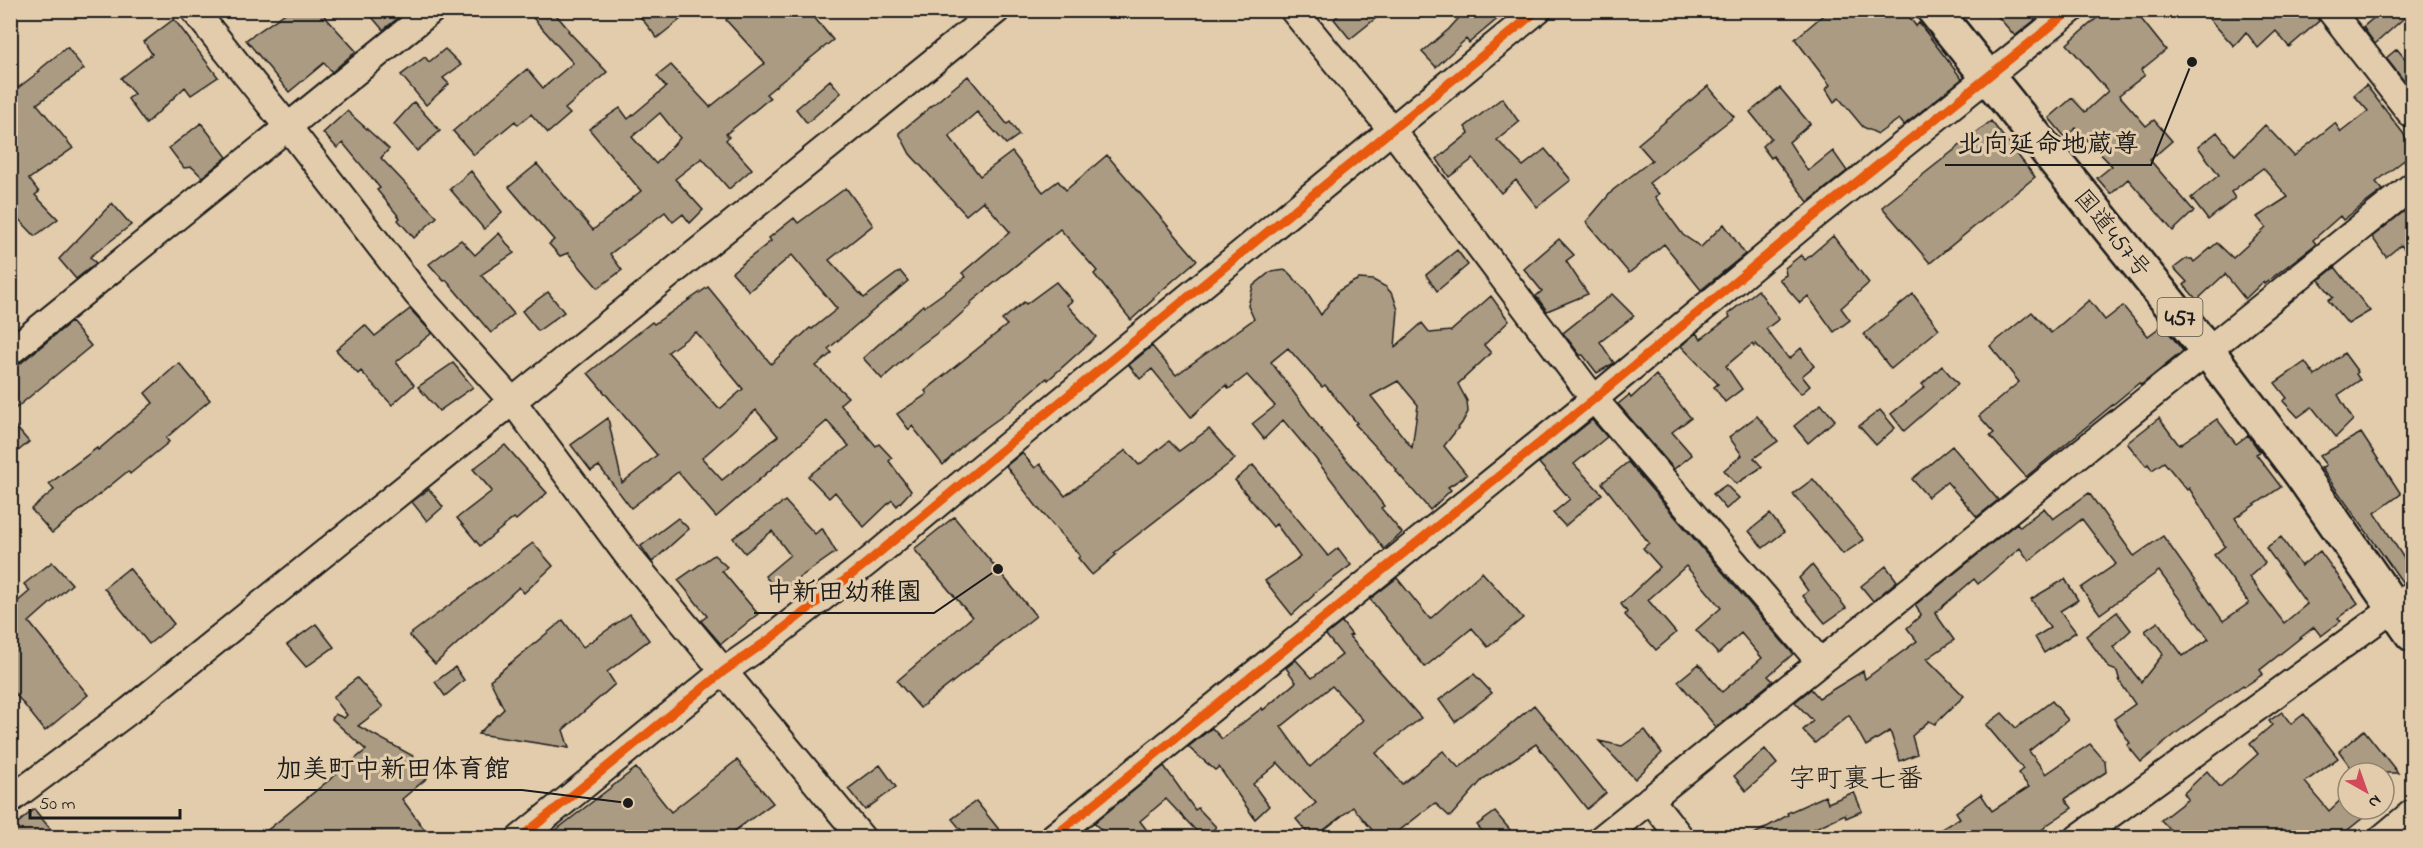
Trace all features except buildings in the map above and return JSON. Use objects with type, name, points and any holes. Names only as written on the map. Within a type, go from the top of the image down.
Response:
[{"type":"highway","name":"国道457号","points":[[1934,10],[2207,350],[2406,613]]},
{"type":"street","points":[[194,10],[417,294],[513,402],[628,556],[862,837]]},
{"type":"street","points":[[10,352],[432,10]]},
{"type":"street","points":[[10,800],[129,711],[997,10]]},
{"type":"street","points":[[1293,10],[1392,130],[1594,399],[1820,662]]},
{"type":"street","points":[[520,837],[724,671],[770,639],[869,561],[1538,10]]},
{"type":"street","points":[[1052,837],[2071,10]]},
{"type":"street","points":[[2330,10],[2412,115]]},
{"type":"street","points":[[1602,837],[2412,186]]},
{"type":"street","points":[[2078,837],[2406,613]]},
{"type":"street","points":[[1650,799],[1681,837]]},
{"type":"street","points":[[2382,837],[2412,813]]},
{"type":"cycle path","points":[[520,838],[724,671],[770,639],[869,561],[1538,10]]},
{"type":"cycle path","points":[[1052,838],[1594,399],[1807,222],[2071,10]]},
{"type":"place","name":"北向延命地蔵尊","points":[[2192,62]]},
{"type":"place","name":"中新田幼稚園","points":[[998,569]]},
{"type":"place","name":"加美町中新田体育館","points":[[628,803]]},
{"type":"district","name":"字町裏七番","points":[[1856,778]]}]
